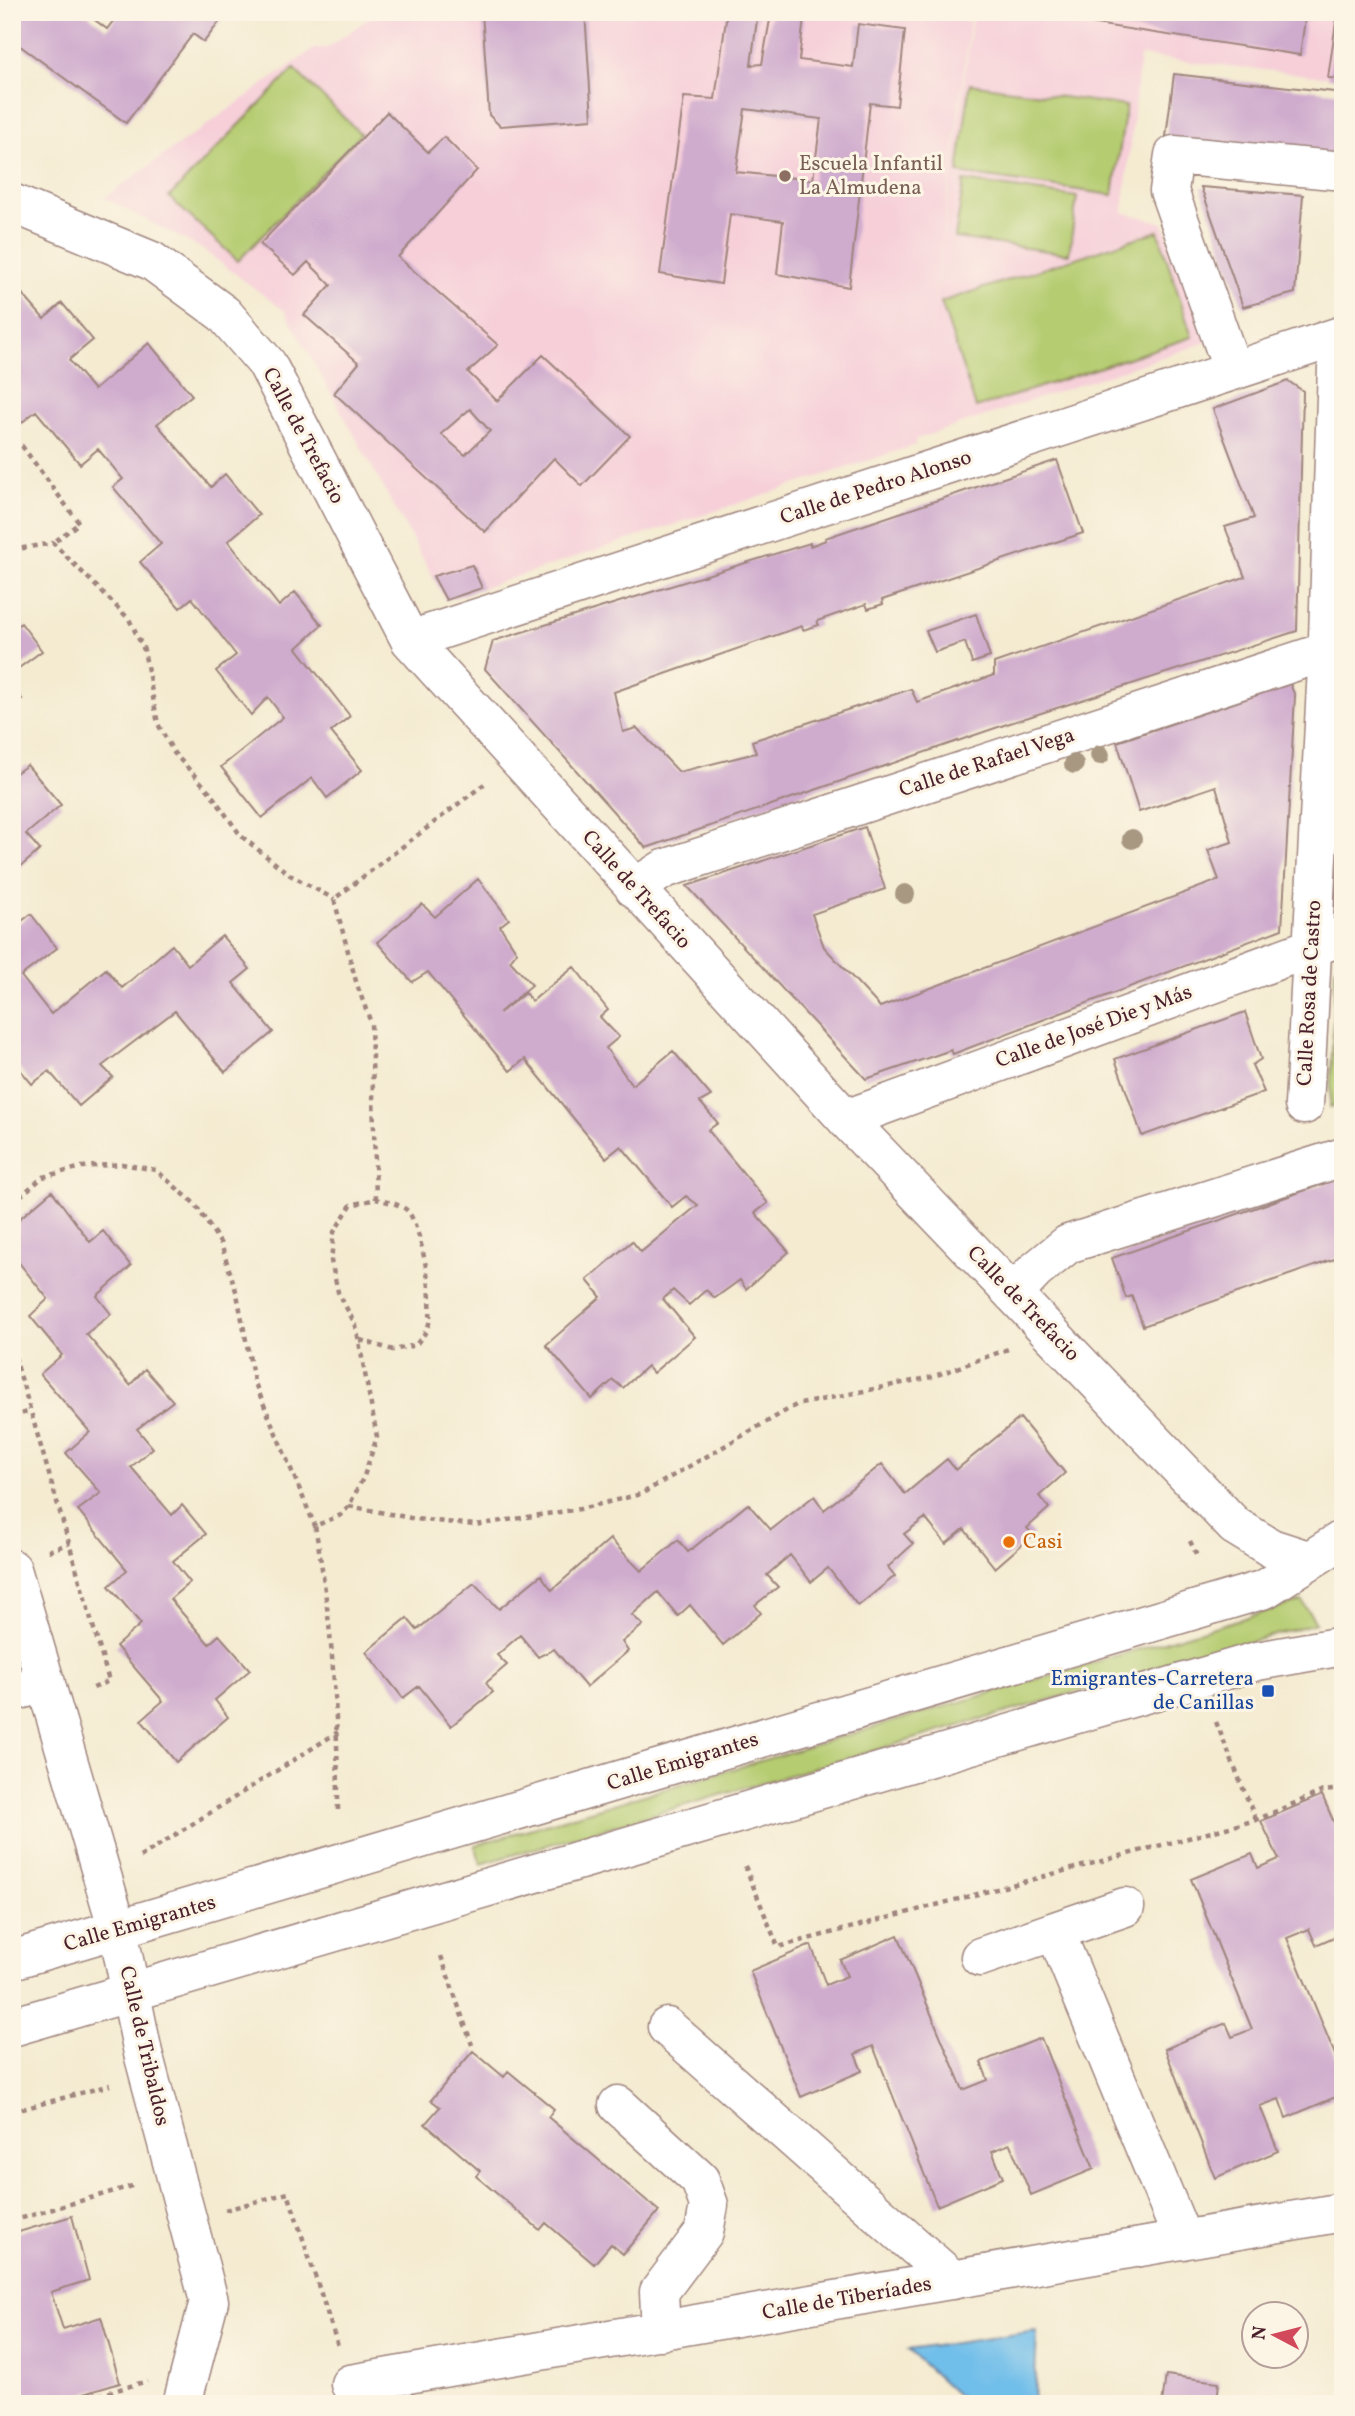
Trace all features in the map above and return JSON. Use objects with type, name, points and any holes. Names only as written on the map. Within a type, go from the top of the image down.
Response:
[{"type":"street","points":[[1233,371],[1170,191],[1174,155],[1333,170]]},
{"type":"street","name":"Calle de Trefacio","points":[[12,203],[152,261],[224,314],[267,364],[410,640],[846,1119],[1235,1526],[1271,1548],[1308,1560]]},
{"type":"street","name":"Calle de Pedro Alonso","points":[[410,640],[1340,336]]},
{"type":"street","name":"Calle Rosa de Castro","points":[[1304,1105],[1328,940],[1340,336]]},
{"type":"street","name":"Calle de Rafael Vega","points":[[634,888],[664,870],[1335,648]]},
{"type":"street","name":"Calle de José Die y Más","points":[[846,1119],[1328,940]]},
{"type":"street","points":[[1013,1294],[1035,1271],[1068,1244],[1343,1157]]},
{"type":"street","name":"Calle Emigrantes","points":[[12,1960],[1265,1589],[1343,1539]]},
{"type":"street","name":"Calle de Tribaldos","points":[[25,1562],[46,1689],[118,1930],[143,2053],[209,2301],[182,2404]]},
{"type":"street","points":[[12,2027],[1257,1661],[1343,1646]]},
{"type":"street","points":[[980,1957],[1125,1907]]},
{"type":"street","points":[[1055,1930],[1183,2240]]},
{"type":"street","points":[[667,2027],[953,2280]]},
{"type":"street","points":[[618,2105],[700,2180],[709,2205],[704,2232],[659,2292],[661,2331]]},
{"type":"street","name":"Calle de Tiberíades","points":[[350,2384],[1343,2212]]},
{"type":"path","points":[[12,444],[22,446],[79,523],[54,543],[12,550]]},
{"type":"path","points":[[54,543],[129,618],[144,650],[158,724],[174,753],[209,791],[241,836],[290,875],[334,899],[353,973],[371,1023],[376,1199]]},
{"type":"path","points":[[334,899],[487,782]]},
{"type":"path","points":[[12,1203],[43,1177],[82,1167],[122,1164],[156,1170],[195,1205],[221,1244],[237,1294],[254,1381],[315,1526],[327,1594],[338,1732],[338,1810]]},
{"type":"path","points":[[315,1526],[341,1515],[349,1506],[364,1476],[377,1437],[360,1340],[356,1326],[338,1292],[331,1261],[334,1232],[351,1205],[376,1199],[398,1205],[410,1212],[420,1240],[429,1289],[428,1326],[416,1345],[393,1350],[360,1340]]},
{"type":"path","points":[[12,1347],[109,1681],[46,1689]]},
{"type":"path","points":[[349,1506],[416,1520],[475,1525],[580,1509],[641,1494],[796,1405],[932,1377],[1009,1349]]},
{"type":"path","points":[[12,1416],[31,1411]]},
{"type":"path","points":[[25,1562],[70,1544]]},
{"type":"path","points":[[1216,1722],[1256,1820]]},
{"type":"path","points":[[139,1857],[338,1732]]},
{"type":"path","points":[[745,1866],[778,1947],[1256,1820],[1323,1791],[1343,1788]]},
{"type":"path","points":[[441,1956],[471,2045]]},
{"type":"path","points":[[12,2112],[114,2084]]},
{"type":"path","points":[[12,2221],[173,2173]]},
{"type":"path","points":[[187,2220],[288,2193],[350,2384]]},
{"type":"path","points":[[70,2404],[191,2367]]},
{"type":"shaded area","points":[[377,12],[893,12],[970,22],[921,404],[973,12],[1343,12],[1343,79],[1140,56],[1123,212],[1163,223],[1207,342],[916,439],[915,445],[446,600],[285,311],[202,249],[104,198],[315,48],[327,48]]},
{"type":"green space","points":[[294,69],[361,134],[238,261],[169,197]]},
{"type":"green space","points":[[970,84],[1126,106],[1113,195],[958,173]]},
{"type":"green space","points":[[964,181],[1077,197],[1069,254],[955,238]]},
{"type":"green space","points":[[1158,231],[1192,337],[976,408],[941,302]]},
{"type":"green space","points":[[1343,966],[1343,1102],[1330,1107],[1335,968]]},
{"type":"green space","points":[[1302,1601],[1316,1623],[481,1864],[475,1845]]},
{"type":"water","points":[[1037,2331],[1034,2404],[967,2404],[908,2350]]},
{"type":"building","points":[[12,12],[84,12],[107,29],[120,12],[251,14],[223,17],[204,42],[193,34],[126,123],[12,40]]},
{"type":"building","points":[[482,12],[585,12],[592,119],[500,126],[489,115]]},
{"type":"building","points":[[727,12],[758,12],[751,65],[762,64],[771,14],[804,18],[799,60],[853,67],[858,24],[905,30],[897,106],[870,103],[849,287],[777,274],[783,221],[730,214],[721,284],[660,274],[684,97],[715,99]],"holes":[[[745,109],[821,119],[813,180],[736,172]]]},
{"type":"building","points":[[1049,12],[1306,12],[1300,55],[1049,17]]},
{"type":"building","points":[[1337,15],[1343,16],[1343,79],[1328,78]]},
{"type":"building","points":[[1174,74],[1343,93],[1343,161],[1165,144]]},
{"type":"building","points":[[387,112],[428,152],[444,137],[477,170],[398,257],[498,345],[468,372],[497,401],[543,355],[630,436],[582,486],[554,458],[485,532],[334,393],[359,363],[304,315],[331,285],[308,262],[295,275],[260,244]],"holes":[[[470,409],[490,431],[465,455],[441,434]]]},
{"type":"building","points":[[1201,187],[1303,195],[1295,293],[1243,307]]},
{"type":"building","points":[[12,282],[44,319],[62,303],[93,340],[69,360],[94,390],[149,343],[192,395],[157,424],[211,487],[225,474],[259,515],[228,541],[279,606],[295,592],[322,625],[297,648],[350,716],[331,732],[362,770],[327,798],[312,778],[262,818],[221,767],[283,717],[268,697],[251,715],[216,671],[236,655],[192,598],[180,608],[140,562],[161,544],[113,487],[123,479],[98,449],[80,464],[36,411],[15,428],[12,424]]},
{"type":"building","points":[[1288,381],[1303,391],[1297,631],[1010,723],[646,848],[485,669],[493,641],[810,543],[810,546],[826,540],[825,538],[1057,460],[1083,533],[882,600],[883,604],[868,609],[866,604],[817,621],[819,625],[803,630],[802,626],[614,692],[623,732],[637,728],[679,772],[756,753],[752,741],[911,689],[917,702],[994,675],[994,663],[1245,577],[1225,527],[1254,518],[1213,409]]},
{"type":"building","points":[[472,565],[482,588],[446,600],[433,576]]},
{"type":"building","points":[[976,614],[990,657],[972,663],[965,642],[935,652],[926,631]]},
{"type":"building","points":[[21,623],[42,651],[12,673],[12,629]]},
{"type":"building","points":[[1290,684],[1295,696],[1282,929],[953,1054],[951,1050],[866,1079],[687,886],[865,827],[885,889],[812,914],[824,947],[880,1007],[1219,880],[1208,850],[1232,842],[1216,786],[1139,812],[1117,742]]},
{"type":"building","points":[[12,686],[22,699],[12,705]]},
{"type":"building","points":[[27,765],[61,805],[26,834],[40,850],[12,874],[12,776]]},
{"type":"building","points":[[1343,797],[1343,907],[1335,909],[1339,798]]},
{"type":"building","points":[[478,879],[509,919],[500,926],[517,952],[510,961],[532,985],[499,1013],[525,993],[532,1001],[574,967],[608,1010],[600,1017],[619,1037],[606,1048],[632,1085],[673,1051],[711,1096],[700,1102],[718,1123],[708,1130],[768,1203],[755,1213],[789,1252],[746,1289],[740,1280],[715,1298],[706,1290],[689,1305],[673,1290],[663,1299],[695,1337],[653,1373],[647,1366],[623,1388],[613,1380],[592,1399],[546,1345],[601,1297],[587,1280],[632,1241],[641,1252],[698,1205],[686,1196],[672,1207],[621,1146],[606,1158],[525,1059],[510,1071],[428,972],[412,982],[377,942],[422,904],[435,917]]},
{"type":"building","points":[[31,914],[57,948],[21,976],[51,1014],[106,969],[122,988],[172,945],[188,965],[222,936],[250,969],[233,983],[273,1032],[225,1072],[175,1011],[102,1066],[113,1077],[79,1106],[49,1071],[32,1084],[12,1060],[12,924],[14,927]]},
{"type":"building","points":[[1245,1012],[1261,1059],[1252,1065],[1264,1092],[1142,1136],[1115,1059]]},
{"type":"building","points":[[1343,1177],[1343,1256],[1143,1326],[1132,1296],[1126,1298],[1112,1258]]},
{"type":"building","points":[[52,1191],[90,1242],[103,1231],[131,1266],[97,1296],[111,1314],[86,1334],[130,1385],[145,1369],[173,1401],[137,1429],[153,1448],[131,1467],[172,1515],[182,1505],[206,1534],[173,1561],[190,1582],[170,1599],[209,1644],[219,1635],[250,1670],[215,1700],[228,1717],[176,1762],[141,1720],[163,1701],[116,1646],[141,1624],[109,1586],[127,1570],[78,1510],[101,1493],[66,1453],[90,1432],[40,1374],[62,1355],[30,1316],[48,1299],[12,1254],[12,1225]]},
{"type":"building","points":[[1020,1418],[1065,1473],[1039,1496],[1049,1508],[1027,1528],[1033,1535],[995,1568],[964,1529],[946,1544],[925,1518],[904,1534],[913,1544],[888,1567],[895,1576],[858,1606],[828,1568],[811,1582],[790,1555],[767,1575],[778,1587],[755,1605],[761,1613],[723,1645],[690,1605],[678,1616],[658,1592],[632,1615],[643,1625],[622,1642],[628,1651],[586,1687],[554,1649],[538,1657],[520,1635],[497,1655],[507,1665],[486,1683],[493,1692],[451,1726],[419,1686],[403,1698],[366,1652],[407,1618],[417,1630],[474,1583],[499,1609],[541,1575],[552,1590],[610,1539],[641,1571],[678,1540],[688,1552],[748,1504],[771,1530],[814,1496],[824,1510],[882,1464],[905,1494],[947,1459],[956,1470]]},
{"type":"building","points":[[1322,1795],[1343,1843],[1343,1933],[1316,1945],[1309,1929],[1287,1938],[1343,2074],[1343,2094],[1286,2118],[1279,2099],[1260,2106],[1278,2151],[1215,2178],[1165,2049],[1226,2023],[1232,2037],[1252,2029],[1191,1879],[1252,1854],[1258,1868],[1279,1859],[1261,1821]]},
{"type":"building","points":[[898,1935],[963,2090],[988,2080],[981,2062],[1041,2038],[1094,2169],[1031,2195],[1010,2144],[992,2151],[1003,2178],[937,2206],[873,2046],[855,2054],[862,2071],[801,2097],[750,1971],[811,1945],[826,1985],[847,1976],[840,1960]]},
{"type":"building","points":[[473,2051],[504,2077],[508,2071],[554,2109],[548,2117],[659,2211],[623,2254],[611,2244],[594,2264],[546,2223],[540,2230],[476,2176],[480,2171],[425,2124],[440,2107],[431,2100]]},
{"type":"building","points":[[72,2216],[89,2280],[51,2292],[63,2329],[101,2317],[120,2383],[50,2404],[12,2404],[12,2234]]},
{"type":"building","points":[[1166,2375],[1219,2382],[1217,2401],[1227,2404],[1162,2404]]},
{"type":"place","name":"Escuela Infantil La Almudena","points":[[785,176]]},
{"type":"place","name":"Casi","points":[[1009,1542]]},
{"type":"place","name":"Emigrantes-Carretera de Canillas","points":[[1268,1691]]}]
